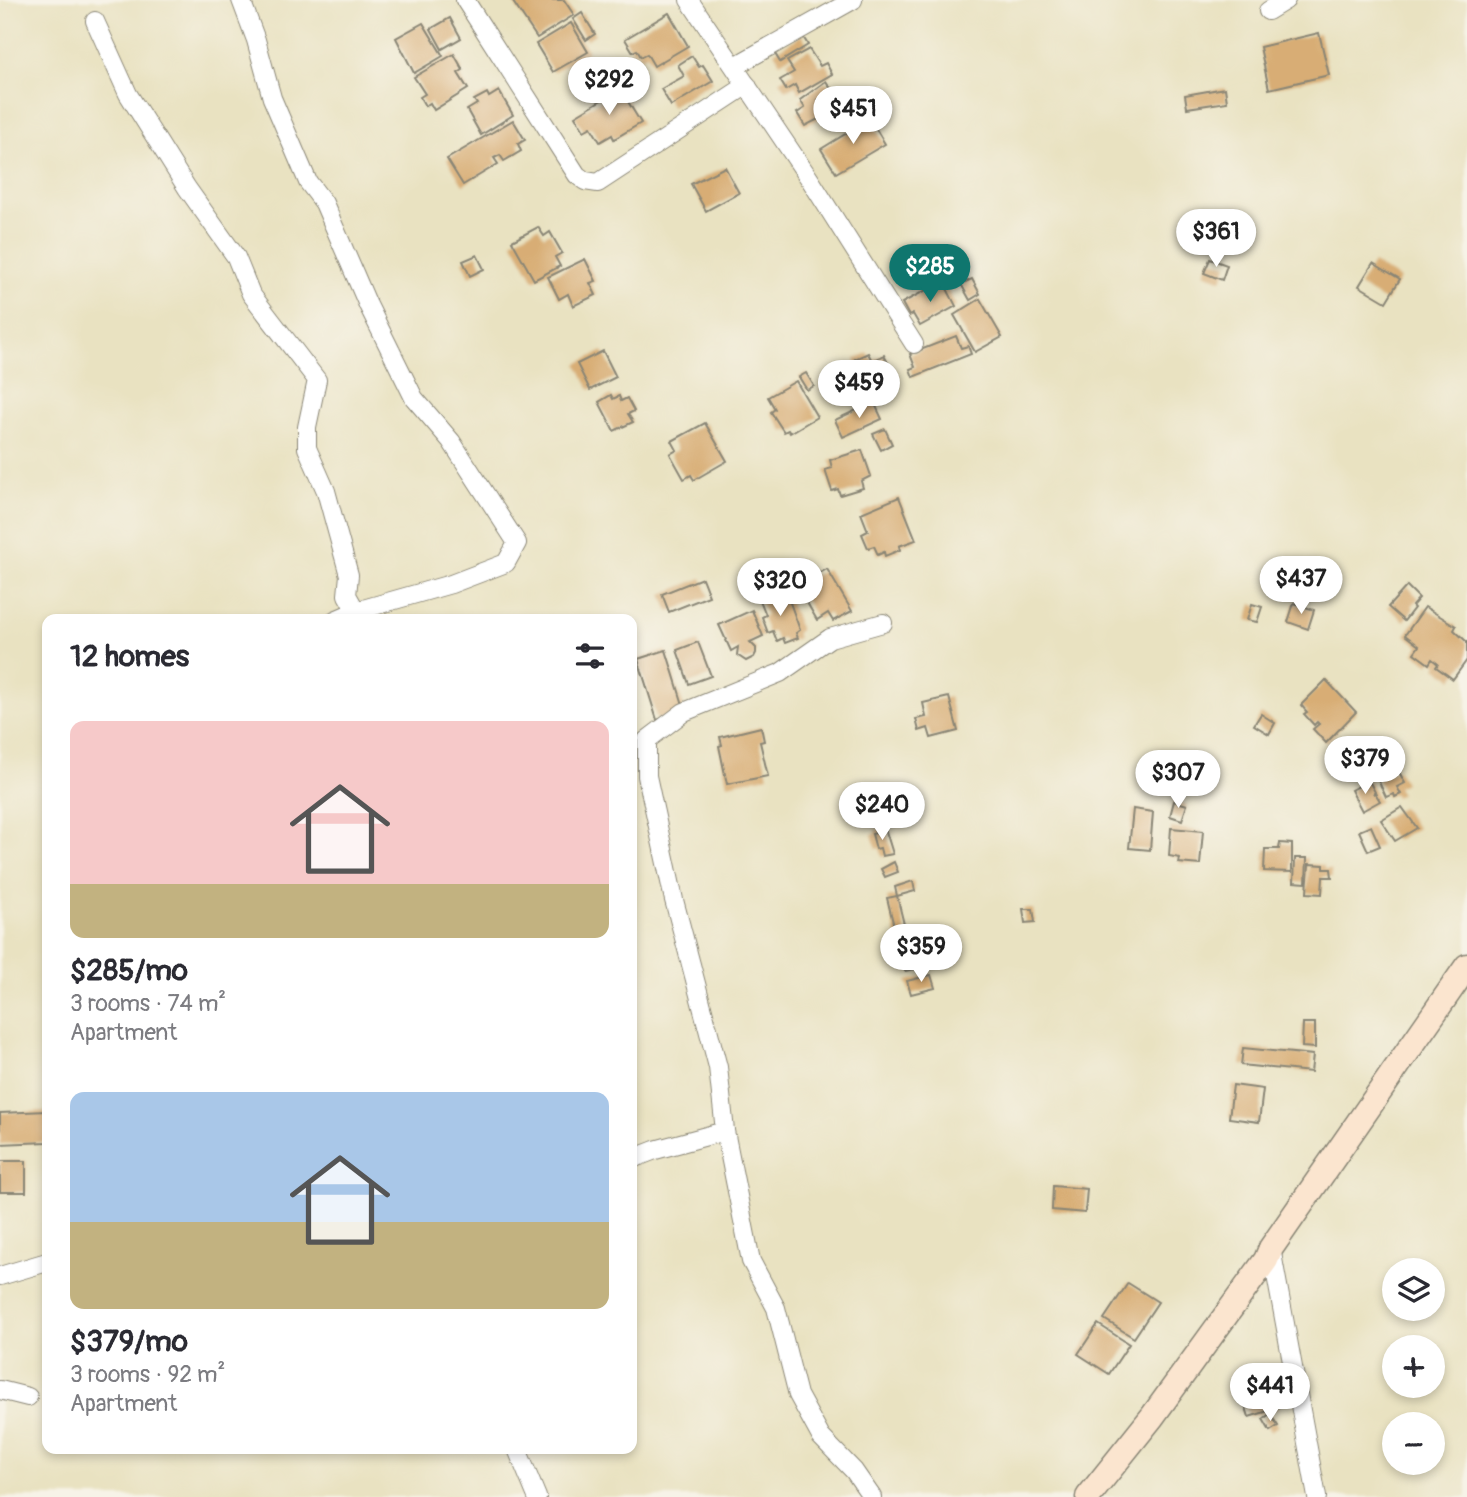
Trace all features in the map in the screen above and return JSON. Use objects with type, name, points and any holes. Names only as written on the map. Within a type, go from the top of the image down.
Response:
[{"type":"street","points":[[241,0],[256,40],[272,98],[308,182],[324,203],[368,305],[414,398],[451,441],[517,543],[506,563],[451,584],[349,614]]},
{"type":"street","points":[[465,0],[577,175],[593,184],[747,85]]},
{"type":"street","points":[[689,0],[735,66],[914,344]]},
{"type":"street","points":[[735,66],[853,0]]},
{"type":"street","points":[[1268,11],[1286,0]]},
{"type":"street","points":[[95,21],[128,94],[187,188],[236,257],[251,294],[317,380],[307,427],[307,448],[326,491],[349,575],[347,595],[356,611]]},
{"type":"street","points":[[872,1497],[854,1471],[821,1437],[798,1395],[776,1308],[751,1261],[725,1131],[718,1067],[674,900],[647,776],[647,740],[684,712],[780,673],[830,638],[883,623]]},
{"type":"street","points":[[1088,1497],[1152,1418],[1266,1260],[1271,1248],[1467,966]]},
{"type":"street","points":[[637,1157],[725,1131]]},
{"type":"street","points":[[1271,1248],[1317,1497]]},
{"type":"street","points":[[0,1276],[42,1263]]},
{"type":"street","points":[[0,1390],[28,1397]]},
{"type":"street","points":[[519,1454],[537,1497]]},
{"type":"building","points":[[564,0],[574,15],[537,38],[513,2]]},
{"type":"building","points":[[582,13],[595,34],[586,40],[573,19]]},
{"type":"building","points":[[669,13],[688,46],[654,66],[647,54],[641,57],[637,50],[633,52],[625,39]]},
{"type":"building","points":[[450,18],[461,38],[442,49],[431,29]]},
{"type":"building","points":[[423,23],[443,56],[414,73],[396,38]]},
{"type":"building","points":[[571,23],[588,52],[553,72],[536,44]]},
{"type":"building","points":[[1319,33],[1329,75],[1269,89],[1260,47]]},
{"type":"building","points":[[802,35],[808,45],[780,62],[774,52]]},
{"type":"building","points":[[809,49],[820,66],[826,63],[832,74],[799,93],[795,85],[786,90],[780,80],[794,72],[787,61]]},
{"type":"building","points":[[454,54],[463,70],[458,73],[468,89],[434,110],[430,103],[425,106],[420,97],[425,94],[414,77]]},
{"type":"building","points":[[692,56],[699,67],[703,65],[713,81],[671,106],[661,89],[684,76],[678,65]]},
{"type":"building","points":[[826,81],[833,92],[818,100],[820,105],[837,96],[847,111],[830,121],[827,116],[823,119],[822,117],[805,126],[797,113],[805,108],[800,100]]},
{"type":"building","points":[[1225,88],[1227,102],[1187,108],[1185,95]]},
{"type":"building","points":[[618,90],[641,123],[614,139],[612,135],[600,142],[591,127],[584,131],[575,116]]},
{"type":"building","points":[[499,91],[513,115],[481,135],[467,110],[477,104],[474,100],[487,93],[489,97]]},
{"type":"building","points":[[870,119],[885,144],[836,173],[821,149]]},
{"type":"building","points":[[513,120],[525,140],[518,144],[521,151],[504,161],[500,155],[494,158],[498,164],[463,185],[447,159]]},
{"type":"building","points":[[725,167],[739,193],[706,211],[691,184]]},
{"type":"building","points":[[538,227],[544,236],[550,232],[562,253],[555,257],[560,266],[534,280],[512,241]]},
{"type":"building","points":[[477,255],[484,269],[470,276],[463,261]]},
{"type":"building","points":[[585,259],[596,281],[590,283],[596,295],[573,306],[568,294],[559,299],[548,277]]},
{"type":"building","points":[[1210,259],[1227,265],[1222,280],[1204,273]]},
{"type":"building","points":[[1373,263],[1400,279],[1386,302],[1359,286]]},
{"type":"building","points":[[972,279],[980,294],[970,300],[961,284]]},
{"type":"building","points":[[943,281],[956,306],[920,326],[913,314],[909,316],[902,303]]},
{"type":"building","points":[[980,299],[1002,337],[975,352],[954,315]]},
{"type":"building","points":[[956,336],[961,348],[968,346],[971,354],[913,377],[910,369],[915,367],[910,354]]},
{"type":"building","points":[[603,351],[616,377],[590,390],[577,364]]},
{"type":"building","points":[[868,353],[872,361],[884,355],[897,381],[856,401],[844,375],[859,367],[855,359]]},
{"type":"building","points":[[806,373],[814,386],[807,390],[799,377]]},
{"type":"building","points":[[796,381],[817,417],[790,433],[788,430],[784,432],[771,412],[775,409],[768,397]]},
{"type":"building","points":[[611,395],[613,399],[619,396],[621,401],[627,398],[634,411],[628,414],[633,422],[614,431],[599,402]]},
{"type":"building","points":[[874,402],[882,419],[843,437],[835,420]]},
{"type":"building","points":[[705,423],[727,461],[694,480],[691,475],[684,479],[670,454],[677,450],[672,441]]},
{"type":"building","points":[[885,429],[892,444],[881,450],[873,434]]},
{"type":"building","points":[[862,450],[871,476],[861,481],[863,488],[840,495],[838,489],[832,491],[825,470],[832,468],[830,460]]},
{"type":"building","points":[[899,497],[916,540],[899,546],[900,550],[885,556],[884,552],[878,555],[874,546],[868,548],[862,534],[868,531],[861,513]]},
{"type":"building","points":[[827,569],[852,611],[833,621],[828,613],[817,620],[802,594],[814,588],[809,579]]},
{"type":"building","points":[[702,578],[709,596],[669,612],[662,594]]},
{"type":"building","points":[[1407,586],[1419,598],[1404,621],[1388,607]]},
{"type":"building","points":[[782,592],[786,601],[789,600],[800,630],[796,633],[798,638],[785,643],[783,638],[777,641],[773,631],[768,633],[762,617],[766,615],[760,600]]},
{"type":"building","points":[[1294,603],[1314,610],[1308,629],[1288,622]]},
{"type":"building","points":[[1252,604],[1262,607],[1257,622],[1247,620]]},
{"type":"building","points":[[1425,607],[1456,626],[1454,630],[1467,642],[1467,660],[1453,679],[1436,667],[1438,664],[1432,659],[1429,664],[1414,653],[1419,646],[1405,635]]},
{"type":"building","points":[[752,610],[763,636],[750,642],[756,648],[756,653],[746,661],[737,655],[738,647],[731,651],[719,625]]},
{"type":"building","points":[[698,642],[711,676],[689,684],[677,650]]},
{"type":"building","points":[[666,650],[685,711],[657,720],[638,659]]},
{"type":"building","points":[[1326,680],[1356,712],[1326,743],[1313,729],[1319,724],[1317,722],[1314,725],[1304,714],[1307,712],[1301,705]]},
{"type":"building","points":[[949,697],[958,731],[931,738],[928,728],[919,731],[916,719],[926,717],[923,703]]},
{"type":"building","points":[[1261,714],[1275,723],[1269,734],[1254,725]]},
{"type":"building","points":[[761,727],[764,741],[760,742],[768,776],[727,784],[719,746],[722,745],[720,737]]},
{"type":"building","points":[[1398,770],[1405,783],[1397,787],[1401,794],[1386,797],[1378,780]]},
{"type":"building","points":[[1369,781],[1375,792],[1373,794],[1375,793],[1380,801],[1362,811],[1351,790]]},
{"type":"building","points":[[1174,801],[1187,805],[1182,820],[1170,816]]},
{"type":"building","points":[[1402,807],[1417,828],[1395,841],[1381,820]]},
{"type":"building","points":[[1133,809],[1153,812],[1150,850],[1129,848]]},
{"type":"building","points":[[1371,826],[1380,846],[1368,851],[1359,831]]},
{"type":"building","points":[[885,828],[893,854],[882,856],[880,848],[876,849],[872,834],[876,833],[875,830]]},
{"type":"building","points":[[1171,828],[1203,831],[1200,865],[1179,863],[1180,858],[1169,856]]},
{"type":"building","points":[[1280,843],[1292,844],[1292,872],[1264,871],[1265,849],[1279,849]]},
{"type":"building","points":[[1295,858],[1307,858],[1306,883],[1294,882]]},
{"type":"building","points":[[894,862],[898,872],[885,877],[881,869]]},
{"type":"building","points":[[1309,864],[1324,865],[1324,869],[1331,869],[1332,877],[1323,877],[1322,894],[1307,893]]},
{"type":"building","points":[[913,881],[915,891],[897,896],[895,887]]},
{"type":"building","points":[[897,896],[915,969],[905,971],[887,898]]},
{"type":"building","points":[[1023,909],[1033,909],[1035,922],[1025,923]]},
{"type":"building","points":[[931,975],[935,988],[911,994],[907,981]]},
{"type":"building","points":[[1303,1023],[1315,1023],[1315,1048],[1302,1047]]},
{"type":"building","points":[[1243,1048],[1313,1055],[1311,1072],[1241,1065]]},
{"type":"building","points":[[1233,1085],[1263,1089],[1259,1122],[1229,1118]]},
{"type":"building","points":[[42,1111],[42,1142],[0,1144],[0,1113]]},
{"type":"building","points":[[0,1161],[26,1161],[26,1192],[0,1192]]},
{"type":"building","points":[[1053,1186],[1087,1189],[1085,1213],[1052,1210]]},
{"type":"building","points":[[1128,1283],[1158,1302],[1134,1338],[1104,1319]]},
{"type":"building","points":[[1098,1324],[1129,1344],[1109,1374],[1078,1354]]},
{"type":"building","points":[[1257,1379],[1258,1384],[1263,1383],[1268,1397],[1274,1395],[1278,1408],[1249,1417],[1243,1398],[1250,1395],[1246,1383]]},
{"type":"building","points":[[1270,1414],[1278,1426],[1270,1431],[1263,1419]]}]
